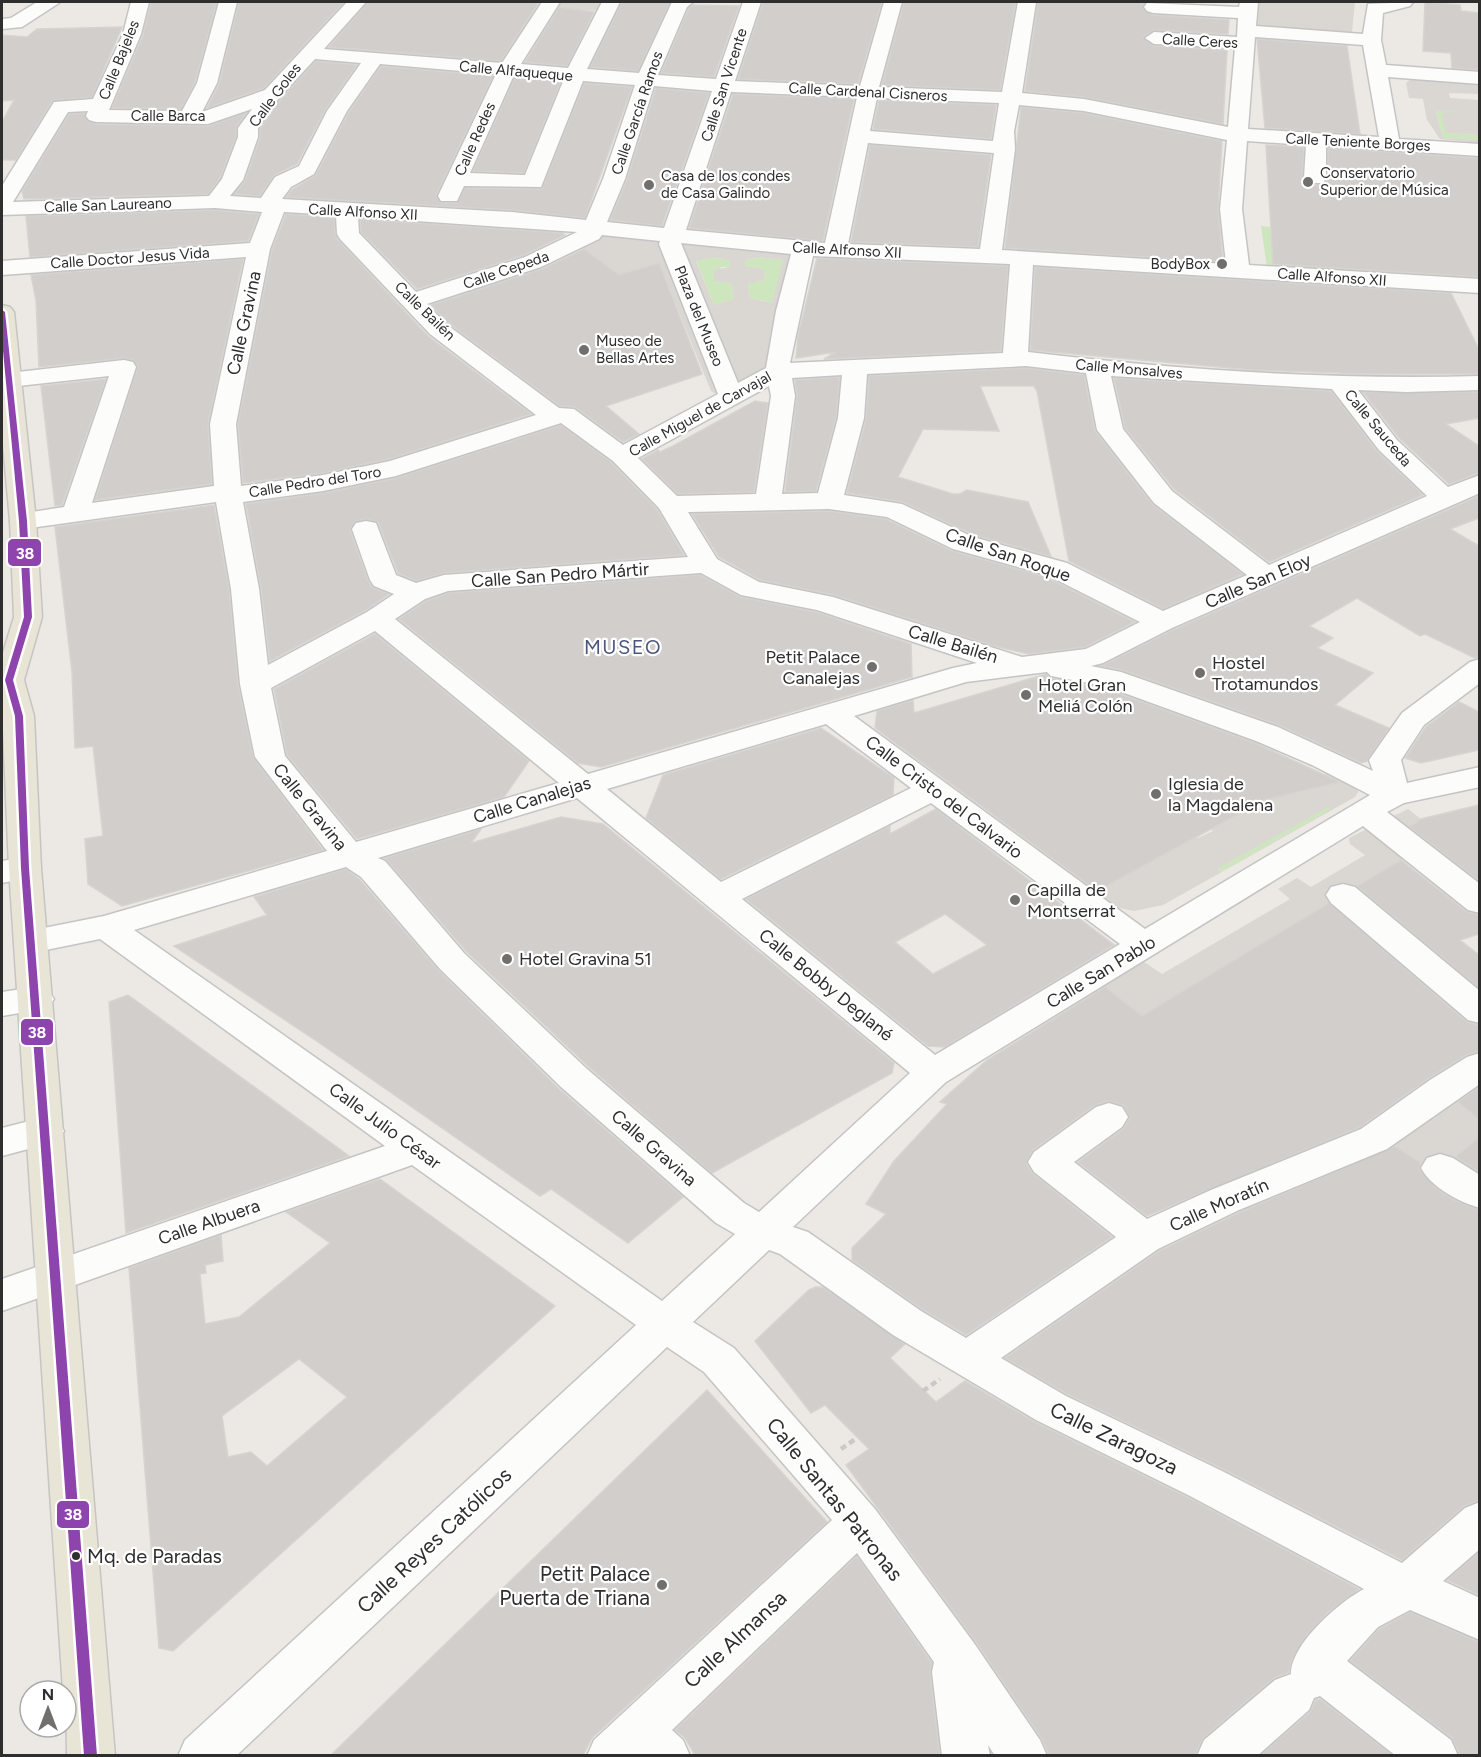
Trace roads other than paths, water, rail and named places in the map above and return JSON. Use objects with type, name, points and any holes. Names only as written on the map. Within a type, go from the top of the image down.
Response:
[{"type":"main road","points":[[2,312],[23,521],[28,617],[4,678],[18,705],[14,870],[31,941],[19,1001],[45,1131],[91,1755]]},
{"type":"street","points":[[2,24],[15,24],[50,3],[46,2]]},
{"type":"street","name":"Calle Bajeles","points":[[98,111],[132,34],[140,2]]},
{"type":"street","points":[[189,118],[207,83],[228,2]]},
{"type":"street","name":"Calle Goles","points":[[215,202],[246,180],[248,129],[272,94],[357,2]]},
{"type":"street","name":"Calle Redes","points":[[437,216],[458,179],[507,70],[551,2]]},
{"type":"street","points":[[458,179],[533,182],[576,75],[611,2]]},
{"type":"street","name":"Calle García Ramos","points":[[592,227],[614,179],[646,80],[679,4],[684,2]]},
{"type":"street","name":"Calle San Vicente","points":[[674,237],[752,2]]},
{"type":"street","points":[[835,250],[868,92],[893,2]]},
{"type":"street","points":[[990,257],[1007,109],[1011,98],[1027,2]]},
{"type":"street","points":[[1390,144],[1372,40],[1374,8],[1394,6],[1404,2]]},
{"type":"street","points":[[1153,4],[1195,10],[1195,25],[1247,23],[1372,40]]},
{"type":"street","name":"Calle Ceres","points":[[1153,4],[1154,46],[1247,23]]},
{"type":"street","points":[[1238,271],[1231,209],[1247,23]]},
{"type":"street","name":"Calle Alfaqueque","points":[[308,53],[373,60],[724,86]]},
{"type":"street","points":[[246,180],[283,182],[307,170],[338,111],[373,60]]},
{"type":"street","points":[[1376,70],[1479,78]]},
{"type":"street","name":"Calle Cardenal Cisneros","points":[[724,86],[1011,98],[1084,105],[1193,130],[1238,135]]},
{"type":"street","name":"Calle Barca","points":[[2,203],[61,106],[98,111],[208,118],[272,94]]},
{"type":"street","name":"Calle Teniente Borges","points":[[1238,135],[1479,150]]},
{"type":"street","points":[[859,136],[1004,148]]},
{"type":"street","points":[[1315,178],[1316,140]]},
{"type":"street","name":"Calle Gravina","points":[[283,182],[270,206],[259,249],[223,424],[228,492],[245,590],[255,684],[270,757],[349,855],[373,869],[452,961],[574,1078],[730,1213],[764,1233]]},
{"type":"street","name":"Calle Alfonso XII","points":[[215,202],[592,227],[804,249],[1022,258],[1238,271],[1473,292]]},
{"type":"street","name":"Calle San Laureano","points":[[2,209],[215,202]]},
{"type":"street","name":"Calle Bailén","points":[[347,212],[348,234],[438,329],[622,456],[670,504],[706,564],[751,589],[823,603],[983,656],[1111,678],[1267,734],[1323,758],[1395,795]]},
{"type":"street","name":"Calle Cepeda","points":[[412,301],[533,262],[591,234],[592,227]]},
{"type":"street","name":"Plaza del Museo","points":[[674,237],[670,244],[731,395]]},
{"type":"street","name":"Calle Doctor Jesus Vida","points":[[2,268],[259,249]]},
{"type":"street","points":[[768,501],[783,396],[778,371],[788,311],[804,249]]},
{"type":"street","points":[[1015,359],[1022,258]]},
{"type":"street","name":"Calle Monsalves","points":[[778,371],[1015,359],[1144,373],[1340,382],[1479,383]]},
{"type":"street","points":[[9,380],[124,367],[75,514]]},
{"type":"street","points":[[829,501],[851,418],[855,367]]},
{"type":"street","points":[[1097,367],[1110,430],[1163,497],[1267,577]]},
{"type":"street","name":"Calle Miguel de Carvajal","points":[[622,456],[778,371]]},
{"type":"street","name":"Calle Sauceda","points":[[1340,382],[1403,461],[1443,497]]},
{"type":"street","name":"Calle Pedro del Toro","points":[[23,521],[228,492],[241,494],[323,483],[396,468],[560,415]]},
{"type":"street","name":"Calle San Eloy","points":[[1034,666],[1093,657],[1162,622],[1393,525],[1443,497],[1479,483]]},
{"type":"street","name":"Calle San Roque","points":[[670,504],[829,501],[893,510],[963,543],[1057,569],[1162,622]]},
{"type":"street","points":[[366,529],[384,580],[415,593]]},
{"type":"street","name":"Calle San Pedro Mártir","points":[[255,684],[377,618],[415,593],[444,584],[706,564]]},
{"type":"street","name":"Calle Bobby Deglané","points":[[377,618],[933,1073]]},
{"type":"street","name":"Calle Canalejas","points":[[31,941],[106,927],[963,674],[1034,666]]},
{"type":"street","points":[[1395,795],[1386,760],[1413,718],[1472,683]]},
{"type":"street","name":"Calle Cristo del Calvario","points":[[831,713],[1144,945]]},
{"type":"street","name":"Calle San Pablo","points":[[764,1233],[933,1073],[1364,811],[1395,795],[1479,777]]},
{"type":"street","points":[[719,897],[933,789]]},
{"type":"street","points":[[1364,811],[1418,850],[1479,902]]},
{"type":"street","points":[[1343,895],[1479,1011]]},
{"type":"street","name":"Calle Julio César","points":[[106,927],[595,1277],[666,1324]]},
{"type":"street","name":"Calle Moratín","points":[[967,1359],[1144,1238],[1225,1200],[1374,1139],[1479,1066]]},
{"type":"street","points":[[1109,1117],[1047,1162],[1144,1238]]},
{"type":"street","points":[[2,1142],[45,1131]]},
{"type":"street","name":"Calle Albuera","points":[[2,1295],[417,1149]]},
{"type":"street","points":[[1440,1168],[1479,1194]]},
{"type":"street","name":"Calle Reyes Católicos","points":[[202,1755],[764,1233]]},
{"type":"street","name":"Calle Zaragoza","points":[[764,1233],[794,1243],[907,1323],[1051,1408],[1479,1620]]},
{"type":"street","name":"Calle Santas Patronas","points":[[666,1324],[719,1360],[860,1522],[958,1658],[1023,1755]]},
{"type":"street","points":[[1221,1755],[1306,1679],[1362,1613],[1409,1587],[1423,1571],[1479,1521]]},
{"type":"street","name":"Calle Almansa","points":[[638,1747],[860,1522]]},
{"type":"street","points":[[958,1658],[955,1672],[966,1755]]},
{"type":"street","points":[[1306,1679],[1434,1755]]},
{"type":"place","name":"Conservatorio Superior de Música","points":[[1308,182]]},
{"type":"place","name":"Casa de los condes de Casa Galindo","points":[[649,185]]},
{"type":"place","name":"BodyBox","points":[[1222,264]]},
{"type":"place","name":"Museo de Bellas Artes","points":[[584,350]]},
{"type":"place","name":"Petit Palace Canalejas","points":[[872,667]]},
{"type":"place","name":"Hostel Trotamundos","points":[[1200,673]]},
{"type":"place","name":"Hotel Gran Meliá Colón","points":[[1026,695]]},
{"type":"place","name":"Iglesia de la Magdalena","points":[[1156,794]]},
{"type":"place","name":"Capilla de Montserrat","points":[[1015,900]]},
{"type":"place","name":"Hotel Gravina 51","points":[[507,959]]},
{"type":"place","name":"Mq. de Paradas","points":[[76,1556]]},
{"type":"place","name":"Petit Palace Puerta de Triana","points":[[662,1585]]},
{"type":"district","name":"MUSEO","points":[[623,647]]}]
